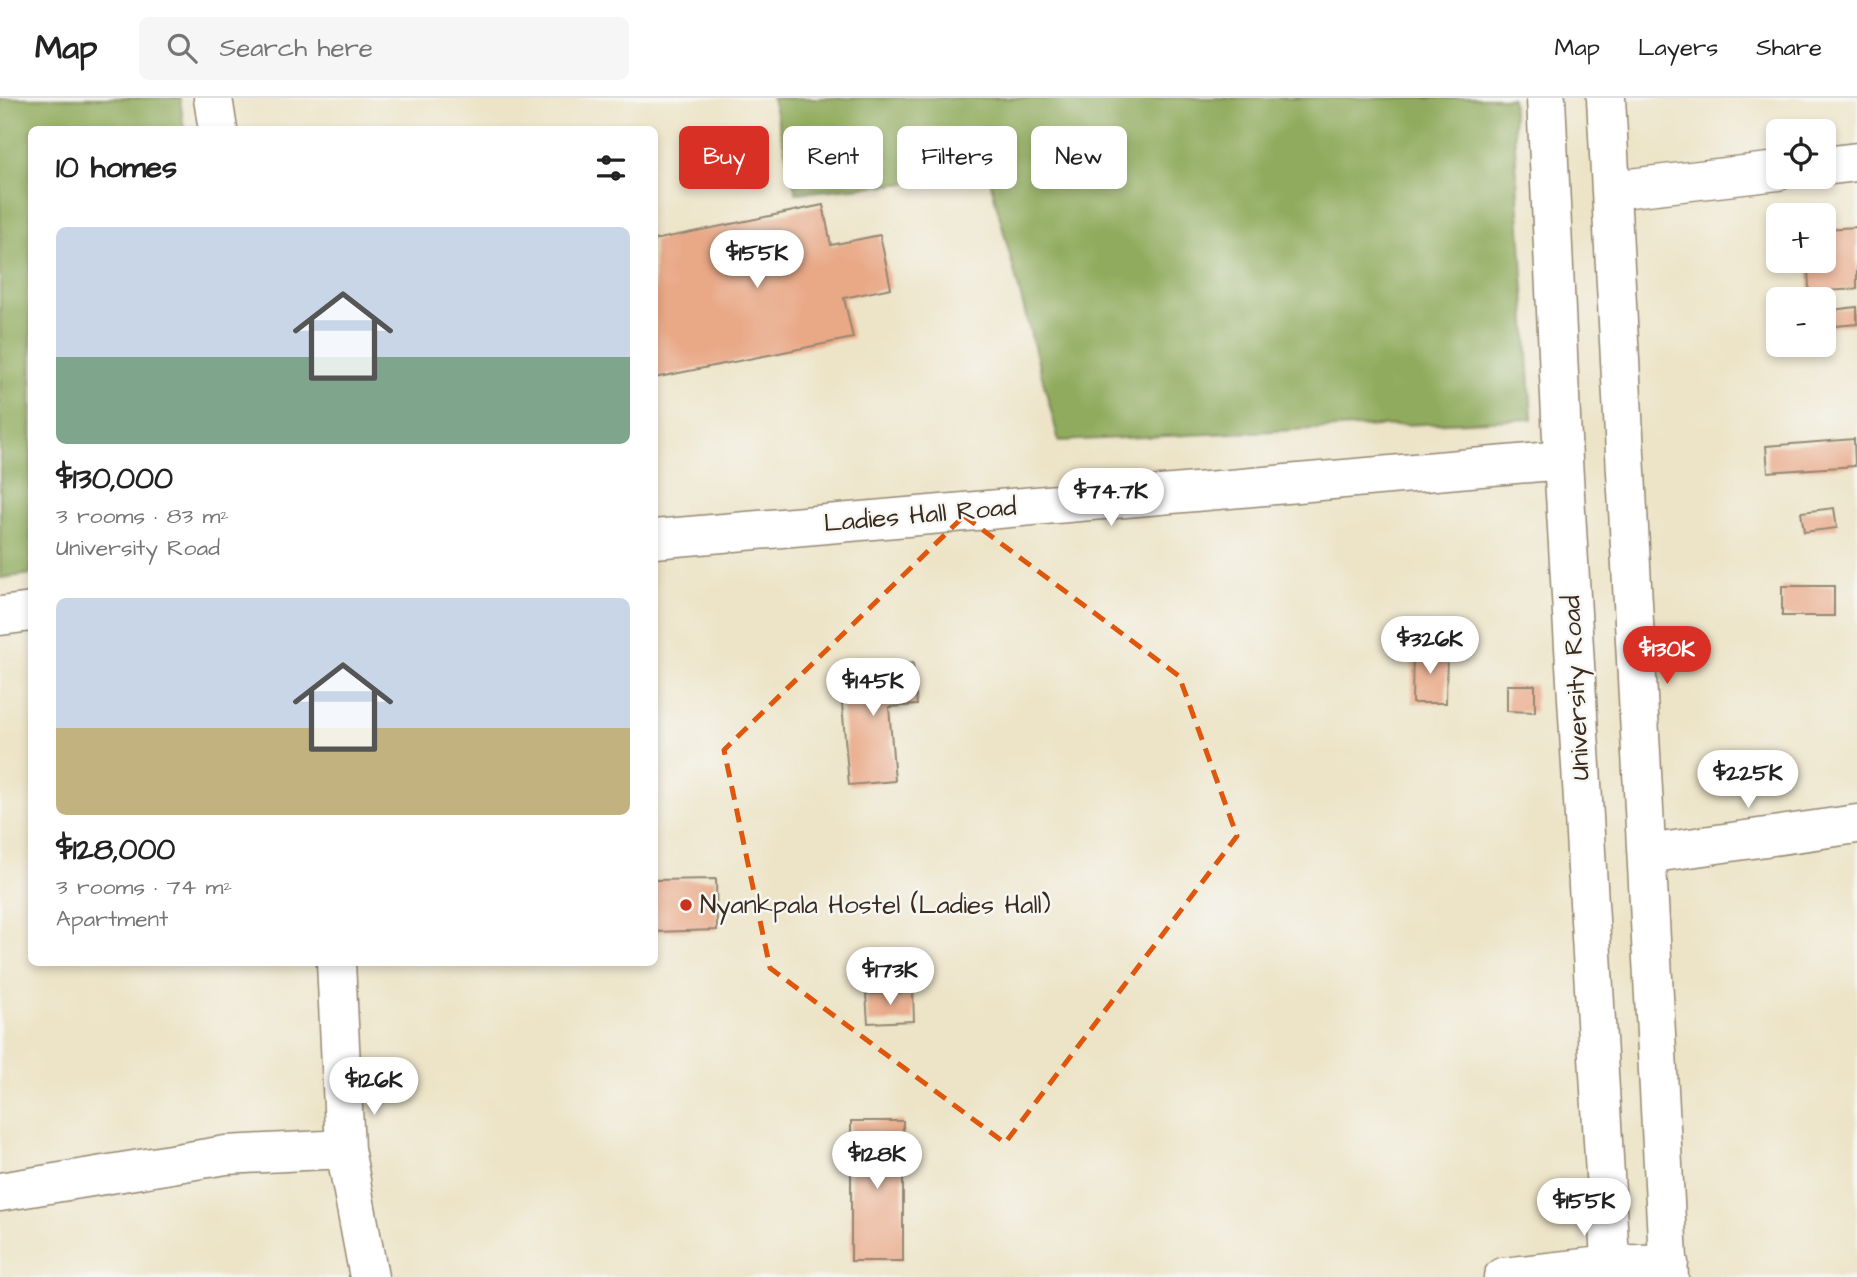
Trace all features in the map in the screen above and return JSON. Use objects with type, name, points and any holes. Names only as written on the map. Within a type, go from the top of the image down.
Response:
[{"type":"street","points":[[214,98],[218,126]]},
{"type":"street","name":"University Road","points":[[1546,98],[1563,460],[1610,1271]]},
{"type":"street","points":[[1503,1277],[1669,1270],[1606,98]]},
{"type":"street","points":[[1836,165],[1857,162]]},
{"type":"street","points":[[1612,190],[1766,172]]},
{"type":"street","name":"Ladies Hall Road","points":[[658,539],[1563,460]]},
{"type":"street","points":[[0,616],[28,612]]},
{"type":"street","points":[[1647,854],[1857,824]]},
{"type":"street","points":[[336,966],[345,1149],[369,1277]]},
{"type":"street","points":[[0,1192],[226,1156],[345,1149]]},
{"type":"highlighted area","points":[[964,516],[1179,676],[1237,836],[1005,1143],[770,968],[724,750]]},
{"type":"green space","points":[[0,98],[180,98],[184,126],[28,126],[28,574],[0,578]]},
{"type":"green space","points":[[772,98],[1512,98],[1532,419],[1059,441],[992,189],[1017,189],[1017,126],[897,126],[897,184],[883,185],[883,126],[783,126],[783,142]]},
{"type":"green space","points":[[795,189],[841,189],[796,193]]},
{"type":"building","points":[[823,205],[831,245],[880,235],[891,288],[844,298],[853,338],[658,377],[658,239]]},
{"type":"building","points":[[1857,227],[1857,289],[1836,290],[1836,287],[1809,287],[1808,273],[1836,273],[1836,228]]},
{"type":"building","points":[[1857,307],[1857,324],[1836,326],[1836,310]]},
{"type":"building","points":[[1854,439],[1855,466],[1768,472],[1766,446]]},
{"type":"building","points":[[1834,508],[1837,528],[1804,532],[1801,512]]},
{"type":"building","points":[[1782,586],[1834,586],[1834,616],[1782,616]]},
{"type":"building","points":[[1413,649],[1447,649],[1446,703],[1412,703]]},
{"type":"building","points":[[913,663],[917,705],[889,707],[895,781],[849,785],[839,669]]},
{"type":"building","points":[[1507,685],[1535,685],[1535,712],[1507,711]]},
{"type":"building","name":"Nyankpala Hostel (Ladies Hall)","points":[[716,879],[717,930],[658,932],[658,880]]},
{"type":"building","points":[[913,992],[914,1021],[868,1023],[866,994]]},
{"type":"building","points":[[851,1121],[903,1121],[903,1261],[851,1261]]},
{"type":"place","name":"Nyankpala Hostel (Ladies Hall)","points":[[686,905]]}]
